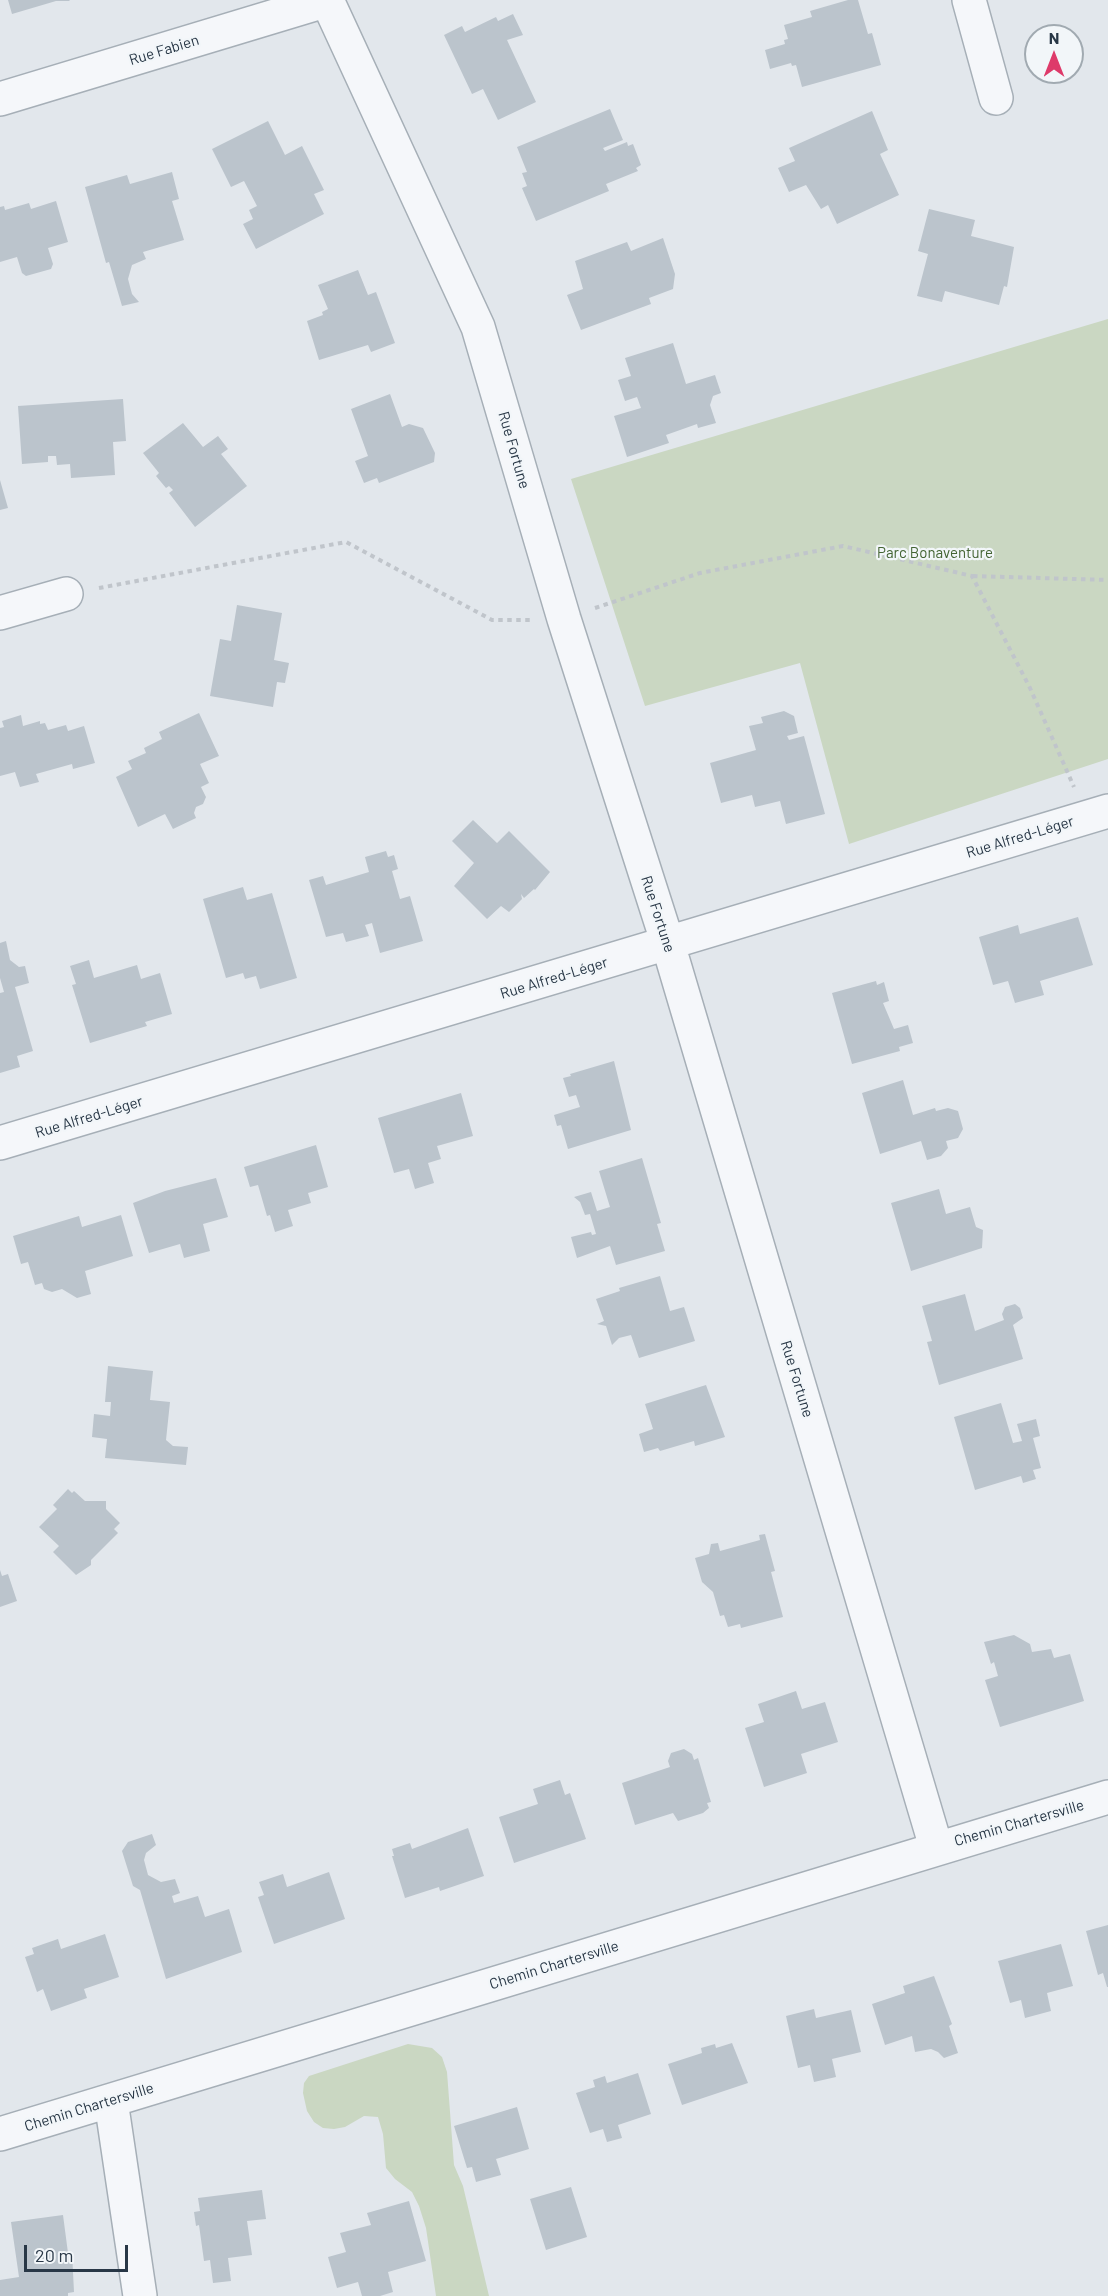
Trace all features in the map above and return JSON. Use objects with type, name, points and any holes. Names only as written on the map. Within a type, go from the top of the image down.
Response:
[{"type":"street","name":"Rue Fabien","points":[[0,99],[328,0]]},
{"type":"street","name":"Rue Fortune","points":[[328,0],[478,327],[564,619],[668,944],[936,1847]]},
{"type":"street","points":[[969,0],[996,98]]},
{"type":"street","points":[[0,613],[66,594]]},
{"type":"street","name":"Rue Alfred-Léger","points":[[0,1143],[1098,814]]},
{"type":"street","name":"Chemin Chartersville","points":[[0,2134],[936,1847],[1108,1797]]},
{"type":"street","points":[[111,2101],[140,2296]]},
{"type":"path","points":[[66,594],[346,542],[492,620],[564,619],[700,573],[843,546],[972,576],[1108,580]]},
{"type":"path","points":[[972,576],[1098,814]]},
{"type":"green space","name":"Parc Bonaventure","points":[[1108,319],[1108,759],[849,844],[800,663],[645,706],[571,479]]},
{"type":"green space","points":[[408,2044],[432,2048],[442,2057],[447,2072],[454,2165],[463,2186],[489,2296],[436,2296],[426,2228],[419,2206],[412,2192],[395,2179],[386,2168],[383,2134],[378,2117],[364,2116],[345,2127],[334,2129],[323,2128],[314,2122],[307,2111],[303,2093],[304,2083],[309,2076]]},
{"type":"building","points":[[8,0],[70,1],[56,1],[12,14]]},
{"type":"building","points":[[848,0],[858,0],[868,34],[872,33],[881,65],[802,87],[796,65],[792,66],[791,63],[770,69],[765,50],[785,44],[784,40],[788,39],[784,25],[812,17],[810,11]]},
{"type":"building","points":[[513,14],[523,35],[507,40],[536,102],[498,120],[483,89],[472,94],[444,35],[462,26],[465,32],[496,17],[498,21]]},
{"type":"building","points":[[610,109],[623,140],[603,148],[605,151],[627,142],[628,146],[633,144],[641,165],[636,168],[638,171],[606,184],[609,191],[536,221],[522,188],[527,186],[522,173],[527,172],[517,147]]},
{"type":"building","points":[[872,111],[888,150],[880,154],[899,195],[837,224],[828,205],[821,209],[806,185],[789,192],[778,168],[795,161],[789,148]]},
{"type":"building","points":[[268,121],[285,155],[302,146],[324,190],[314,194],[324,214],[256,249],[243,224],[253,219],[249,210],[257,206],[244,181],[231,187],[212,149]]},
{"type":"building","points":[[172,172],[179,199],[172,201],[184,240],[143,252],[146,259],[132,265],[128,279],[132,294],[139,302],[122,306],[109,262],[106,263],[85,187],[127,175],[130,184]]},
{"type":"building","points":[[56,201],[68,242],[48,248],[53,264],[51,269],[26,276],[22,273],[17,257],[0,262],[0,207],[4,206],[5,210],[29,203],[31,209]]},
{"type":"building","points":[[929,209],[975,220],[971,236],[1014,247],[1007,287],[1004,286],[999,305],[945,291],[942,302],[917,296],[928,254],[918,251]]},
{"type":"building","points":[[663,238],[675,274],[673,289],[649,298],[651,304],[581,330],[567,295],[583,289],[575,261],[627,242],[631,251]]},
{"type":"building","points":[[358,270],[368,295],[376,292],[395,343],[371,352],[368,345],[319,360],[307,321],[323,315],[322,312],[328,309],[318,285]]},
{"type":"building","points":[[673,343],[686,384],[715,375],[721,393],[713,396],[710,405],[716,423],[698,428],[697,424],[666,435],[669,443],[627,457],[614,416],[641,408],[637,397],[625,401],[618,380],[631,376],[625,358]]},
{"type":"building","points":[[390,394],[402,427],[409,424],[423,428],[435,453],[434,462],[379,483],[377,478],[364,483],[355,461],[368,456],[351,409]]},
{"type":"building","points":[[123,399],[126,441],[113,442],[115,475],[71,478],[70,464],[57,465],[56,456],[48,456],[48,462],[22,464],[18,406]]},
{"type":"building","points":[[183,423],[203,447],[218,436],[228,449],[221,454],[247,486],[195,527],[169,493],[173,490],[169,486],[166,488],[156,476],[159,473],[143,453]]},
{"type":"building","points":[[0,480],[8,508],[0,510]]},
{"type":"building","points":[[237,605],[282,613],[274,660],[289,663],[285,683],[277,682],[273,707],[210,696],[220,639],[231,641]]},
{"type":"building","points":[[784,711],[794,716],[798,733],[787,736],[789,740],[804,736],[825,814],[786,824],[780,801],[755,807],[752,795],[721,803],[710,763],[756,750],[749,726],[763,723],[761,717]]},
{"type":"building","points":[[199,713],[219,756],[200,764],[209,783],[201,787],[206,797],[203,804],[196,807],[194,813],[196,818],[173,829],[165,814],[138,827],[116,777],[132,769],[128,761],[146,753],[144,748],[162,739],[159,732]]},
{"type":"building","points":[[21,715],[23,726],[40,721],[40,724],[45,723],[48,730],[66,725],[68,731],[84,726],[95,763],[73,769],[72,764],[36,774],[39,782],[20,787],[15,772],[0,776],[0,728],[4,727],[2,721]]},
{"type":"building","points":[[473,820],[497,843],[509,831],[550,872],[535,890],[524,898],[521,894],[522,899],[509,912],[501,906],[487,919],[454,886],[474,863],[452,841]]},
{"type":"building","points":[[386,851],[388,857],[394,855],[398,869],[392,871],[400,899],[410,896],[423,941],[380,953],[372,923],[365,925],[369,936],[346,942],[343,933],[326,937],[309,880],[323,876],[326,885],[369,872],[365,857]]},
{"type":"building","points":[[243,887],[247,900],[272,893],[297,978],[260,989],[256,976],[245,979],[243,973],[226,978],[203,899]]},
{"type":"building","points":[[1078,917],[1093,965],[1040,981],[1044,995],[1015,1003],[1008,981],[993,985],[979,937],[1018,925],[1020,934]]},
{"type":"building","points":[[6,941],[10,960],[19,967],[25,966],[29,983],[15,987],[33,1051],[17,1056],[20,1067],[0,1073],[0,993],[4,992],[0,978],[0,943]]},
{"type":"building","points":[[89,960],[94,978],[137,965],[141,979],[160,973],[172,1014],[145,1022],[147,1026],[90,1043],[72,985],[76,984],[70,966]]},
{"type":"building","points":[[876,981],[877,985],[884,982],[889,1001],[883,1003],[894,1029],[908,1025],[913,1043],[899,1047],[900,1051],[852,1064],[832,993]]},
{"type":"building","points":[[614,1061],[631,1130],[568,1149],[561,1125],[557,1126],[554,1115],[580,1107],[576,1095],[569,1097],[563,1078]]},
{"type":"building","points":[[903,1080],[913,1115],[935,1108],[936,1111],[948,1108],[958,1111],[963,1129],[958,1138],[946,1141],[948,1148],[941,1156],[927,1160],[921,1141],[880,1154],[862,1093]]},
{"type":"building","points":[[461,1093],[473,1136],[437,1146],[441,1159],[428,1163],[434,1183],[415,1189],[409,1169],[394,1173],[378,1118]]},
{"type":"building","points":[[316,1145],[328,1187],[308,1193],[311,1203],[288,1210],[293,1226],[275,1232],[270,1215],[267,1216],[258,1185],[250,1187],[244,1167]]},
{"type":"building","points":[[642,1158],[661,1223],[657,1224],[665,1251],[616,1265],[610,1246],[577,1258],[571,1237],[591,1232],[592,1235],[596,1234],[590,1214],[585,1215],[580,1202],[574,1197],[591,1192],[597,1211],[610,1207],[599,1171]]},
{"type":"building","points":[[216,1178],[228,1217],[203,1224],[210,1251],[184,1258],[180,1244],[149,1253],[133,1203],[165,1191]]},
{"type":"building","points":[[939,1189],[946,1214],[970,1207],[976,1227],[983,1230],[982,1248],[911,1271],[891,1203]]},
{"type":"building","points":[[121,1215],[133,1256],[85,1271],[91,1294],[77,1298],[62,1289],[52,1292],[44,1289],[42,1283],[35,1285],[28,1262],[21,1264],[13,1236],[79,1216],[82,1227]]},
{"type":"building","points":[[660,1276],[670,1311],[684,1307],[695,1341],[639,1358],[631,1335],[619,1338],[612,1345],[606,1326],[597,1324],[604,1321],[596,1299],[620,1291],[619,1288]]},
{"type":"building","points":[[965,1294],[975,1331],[1004,1320],[1002,1314],[1005,1307],[1015,1304],[1020,1308],[1023,1318],[1013,1325],[1023,1359],[939,1385],[927,1342],[932,1341],[922,1306]]},
{"type":"building","points":[[108,1366],[153,1371],[150,1400],[170,1402],[166,1440],[173,1446],[188,1447],[186,1465],[105,1458],[107,1439],[92,1437],[94,1414],[110,1416],[111,1402],[105,1402]]},
{"type":"building","points":[[706,1385],[725,1437],[695,1446],[694,1441],[660,1451],[658,1448],[644,1452],[639,1434],[653,1429],[645,1404]]},
{"type":"building","points":[[1001,1403],[1013,1443],[1022,1441],[1017,1424],[1036,1419],[1040,1436],[1033,1438],[1041,1468],[1033,1470],[1036,1479],[1023,1483],[1021,1476],[975,1490],[954,1417]]},
{"type":"building","points":[[68,1489],[72,1493],[74,1491],[85,1501],[106,1501],[106,1509],[120,1523],[114,1529],[118,1533],[91,1560],[91,1565],[76,1575],[53,1552],[59,1546],[39,1527],[57,1509],[53,1505]]},
{"type":"building","points":[[765,1534],[775,1571],[771,1572],[783,1617],[741,1628],[740,1624],[728,1627],[724,1615],[720,1616],[713,1592],[702,1582],[695,1558],[709,1554],[711,1544],[718,1543],[720,1551],[760,1540],[759,1535]]},
{"type":"building","points":[[0,1570],[2,1576],[8,1574],[17,1601],[0,1607]]},
{"type":"building","points":[[1014,1635],[1030,1644],[1032,1652],[1051,1649],[1054,1658],[1070,1654],[1084,1701],[1000,1727],[985,1680],[998,1676],[994,1662],[991,1664],[984,1642]]},
{"type":"building","points":[[796,1691],[802,1709],[825,1702],[838,1742],[801,1754],[807,1773],[764,1787],[745,1728],[764,1722],[758,1704]]},
{"type":"building","points":[[684,1749],[692,1754],[694,1760],[698,1758],[711,1802],[707,1803],[709,1808],[703,1813],[678,1821],[673,1813],[635,1825],[622,1783],[670,1767],[668,1761],[671,1753]]},
{"type":"building","points":[[560,1780],[565,1795],[570,1793],[586,1839],[514,1863],[499,1817],[538,1804],[533,1789]]},
{"type":"building","points":[[468,1828],[484,1876],[440,1891],[439,1887],[405,1898],[392,1849],[410,1843],[412,1849]]},
{"type":"building","points":[[152,1834],[156,1845],[146,1853],[144,1860],[148,1875],[161,1882],[175,1879],[180,1893],[172,1896],[174,1903],[198,1896],[205,1917],[229,1909],[242,1952],[166,1979],[140,1890],[133,1886],[122,1851],[128,1842]]},
{"type":"building","points":[[329,1872],[345,1919],[274,1944],[258,1897],[264,1895],[259,1882],[283,1874],[287,1887]]},
{"type":"building","points":[[1108,1925],[1107,1987],[1103,1973],[1098,1975],[1086,1931]]},
{"type":"building","points":[[105,1934],[119,1977],[84,1989],[87,1998],[51,2011],[43,1989],[37,1992],[25,1957],[34,1954],[32,1948],[58,1939],[61,1949]]},
{"type":"building","points":[[1061,1944],[1073,1986],[1047,1993],[1051,2011],[1025,2018],[1021,2000],[1010,2003],[998,1961]]},
{"type":"building","points":[[934,1976],[952,2024],[949,2026],[958,2053],[944,2058],[931,2049],[915,2052],[912,2036],[885,2045],[872,2004],[905,1993],[903,1986]]},
{"type":"building","points":[[814,2009],[816,2018],[851,2010],[861,2052],[832,2059],[836,2077],[814,2082],[810,2065],[798,2068],[786,2016]]},
{"type":"building","points":[[732,2043],[748,2083],[682,2105],[668,2064],[702,2053],[701,2048],[715,2044],[716,2048]]},
{"type":"building","points":[[638,2073],[651,2114],[618,2125],[622,2138],[607,2142],[603,2129],[590,2133],[576,2093],[595,2087],[593,2080],[605,2076],[607,2083]]},
{"type":"building","points":[[517,2107],[529,2149],[496,2159],[501,2175],[476,2182],[472,2167],[467,2168],[454,2126]]},
{"type":"building","points":[[571,2187],[587,2237],[546,2250],[530,2199]]},
{"type":"building","points":[[262,2190],[266,2219],[247,2221],[252,2255],[228,2258],[231,2281],[213,2283],[210,2260],[204,2261],[199,2225],[196,2226],[194,2212],[200,2211],[198,2198]]},
{"type":"building","points":[[409,2201],[426,2261],[388,2272],[393,2292],[380,2296],[362,2296],[358,2282],[337,2288],[328,2257],[346,2252],[340,2233],[371,2225],[367,2213]]},
{"type":"building","points":[[63,2215],[68,2253],[72,2252],[74,2292],[68,2293],[68,2296],[0,2296],[0,2280],[19,2277],[11,2222]]}]
